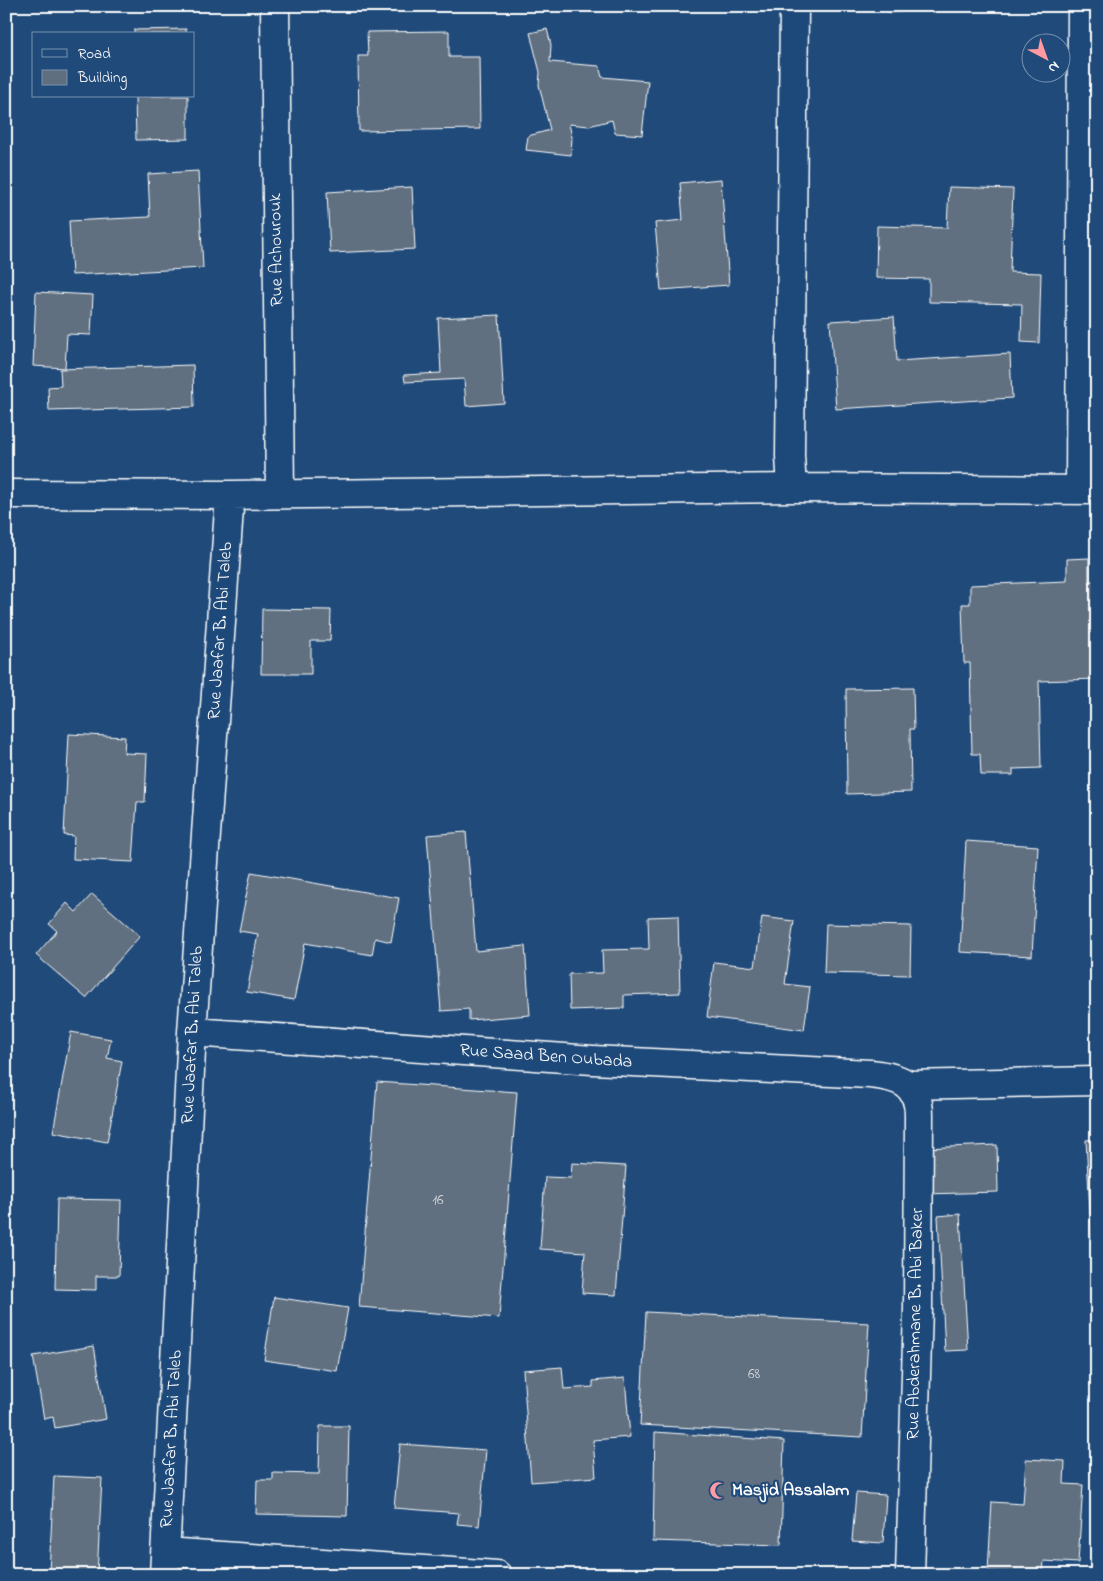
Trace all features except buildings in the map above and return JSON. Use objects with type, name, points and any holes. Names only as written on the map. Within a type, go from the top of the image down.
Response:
[{"type":"street","name":"Rue Achourouk","points":[[275,6],[280,494]]},
{"type":"street","points":[[792,488],[790,456],[794,6]]},
{"type":"street","points":[[6,494],[230,495],[792,488],[1088,490],[1082,6]]},
{"type":"street","name":"Rue Jaafar B. Abi Taleb","points":[[165,1563],[192,1032],[230,495]]},
{"type":"street","name":"Rue Saad Ben Oubada","points":[[192,1032],[593,1060],[870,1074],[904,1082],[1097,1081]]},
{"type":"street","name":"Rue Abderahmane B. Abi Baker","points":[[904,1082],[916,1094],[919,1115],[918,1308],[910,1575]]},
{"type":"street","points":[[165,1563],[497,1575]]},
{"type":"place","name":"Masjid Assalam","points":[[718,1491]]}]
